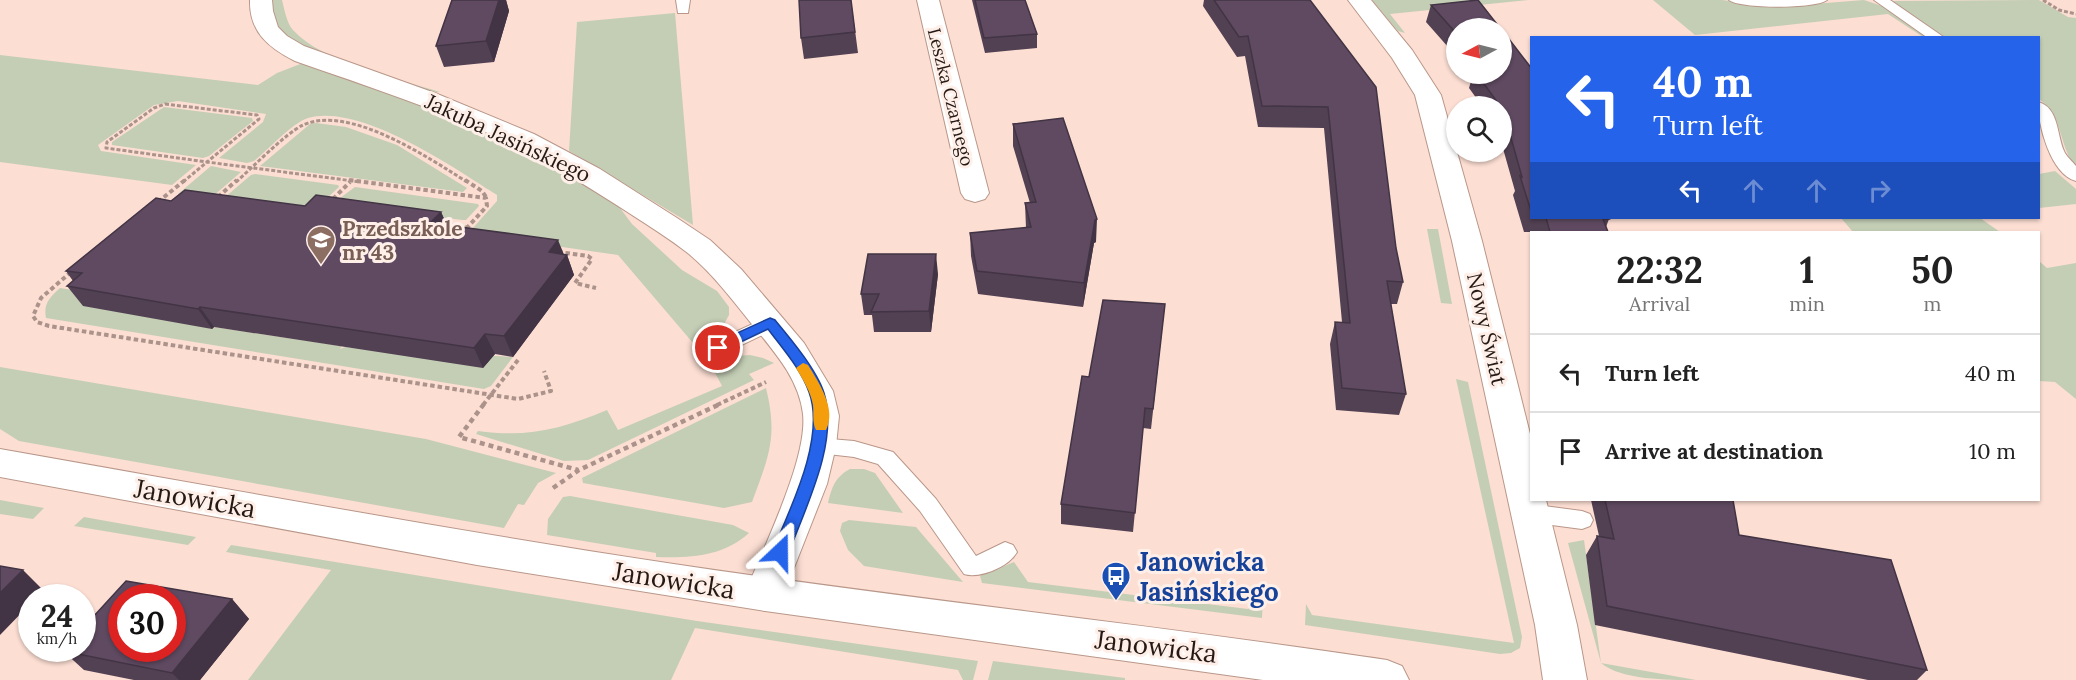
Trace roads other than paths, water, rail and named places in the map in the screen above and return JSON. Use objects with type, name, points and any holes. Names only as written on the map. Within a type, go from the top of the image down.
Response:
[{"type":"street","name":"Jakuba Jasińskiego","points":[[261,0],[263,19],[268,32],[288,49],[464,113],[524,140],[590,176],[699,247],[730,276],[770,323],[792,351],[816,391],[822,416],[818,446],[808,484],[765,594]]},
{"type":"street","name":"Leszka Czarnego","points":[[928,0],[975,193]]},
{"type":"street","name":"Nowy Świat","points":[[1359,0],[1403,55],[1428,95],[1467,241],[1556,625],[1565,680]]},
{"type":"street","name":"Janowicka","points":[[0,463],[500,552],[765,594],[1242,657],[1387,680]]},
{"type":"lane","points":[[1736,0],[1779,3],[1820,0]]},
{"type":"lane","points":[[1881,0],[1935,36]]},
{"type":"lane","points":[[2040,109],[2048,119],[2056,153],[2076,176]]},
{"type":"lane","points":[[718,348],[770,323]]},
{"type":"lane","points":[[818,446],[854,449],[885,458],[928,506],[972,567],[1005,552]]},
{"type":"lane","points":[[1529,513],[1582,520]]},
{"type":"place","name":"Przedszkole nr 43","points":[[321,266]]},
{"type":"place","name":"Janowicka Jasińskiego","points":[[1116,602]]}]
